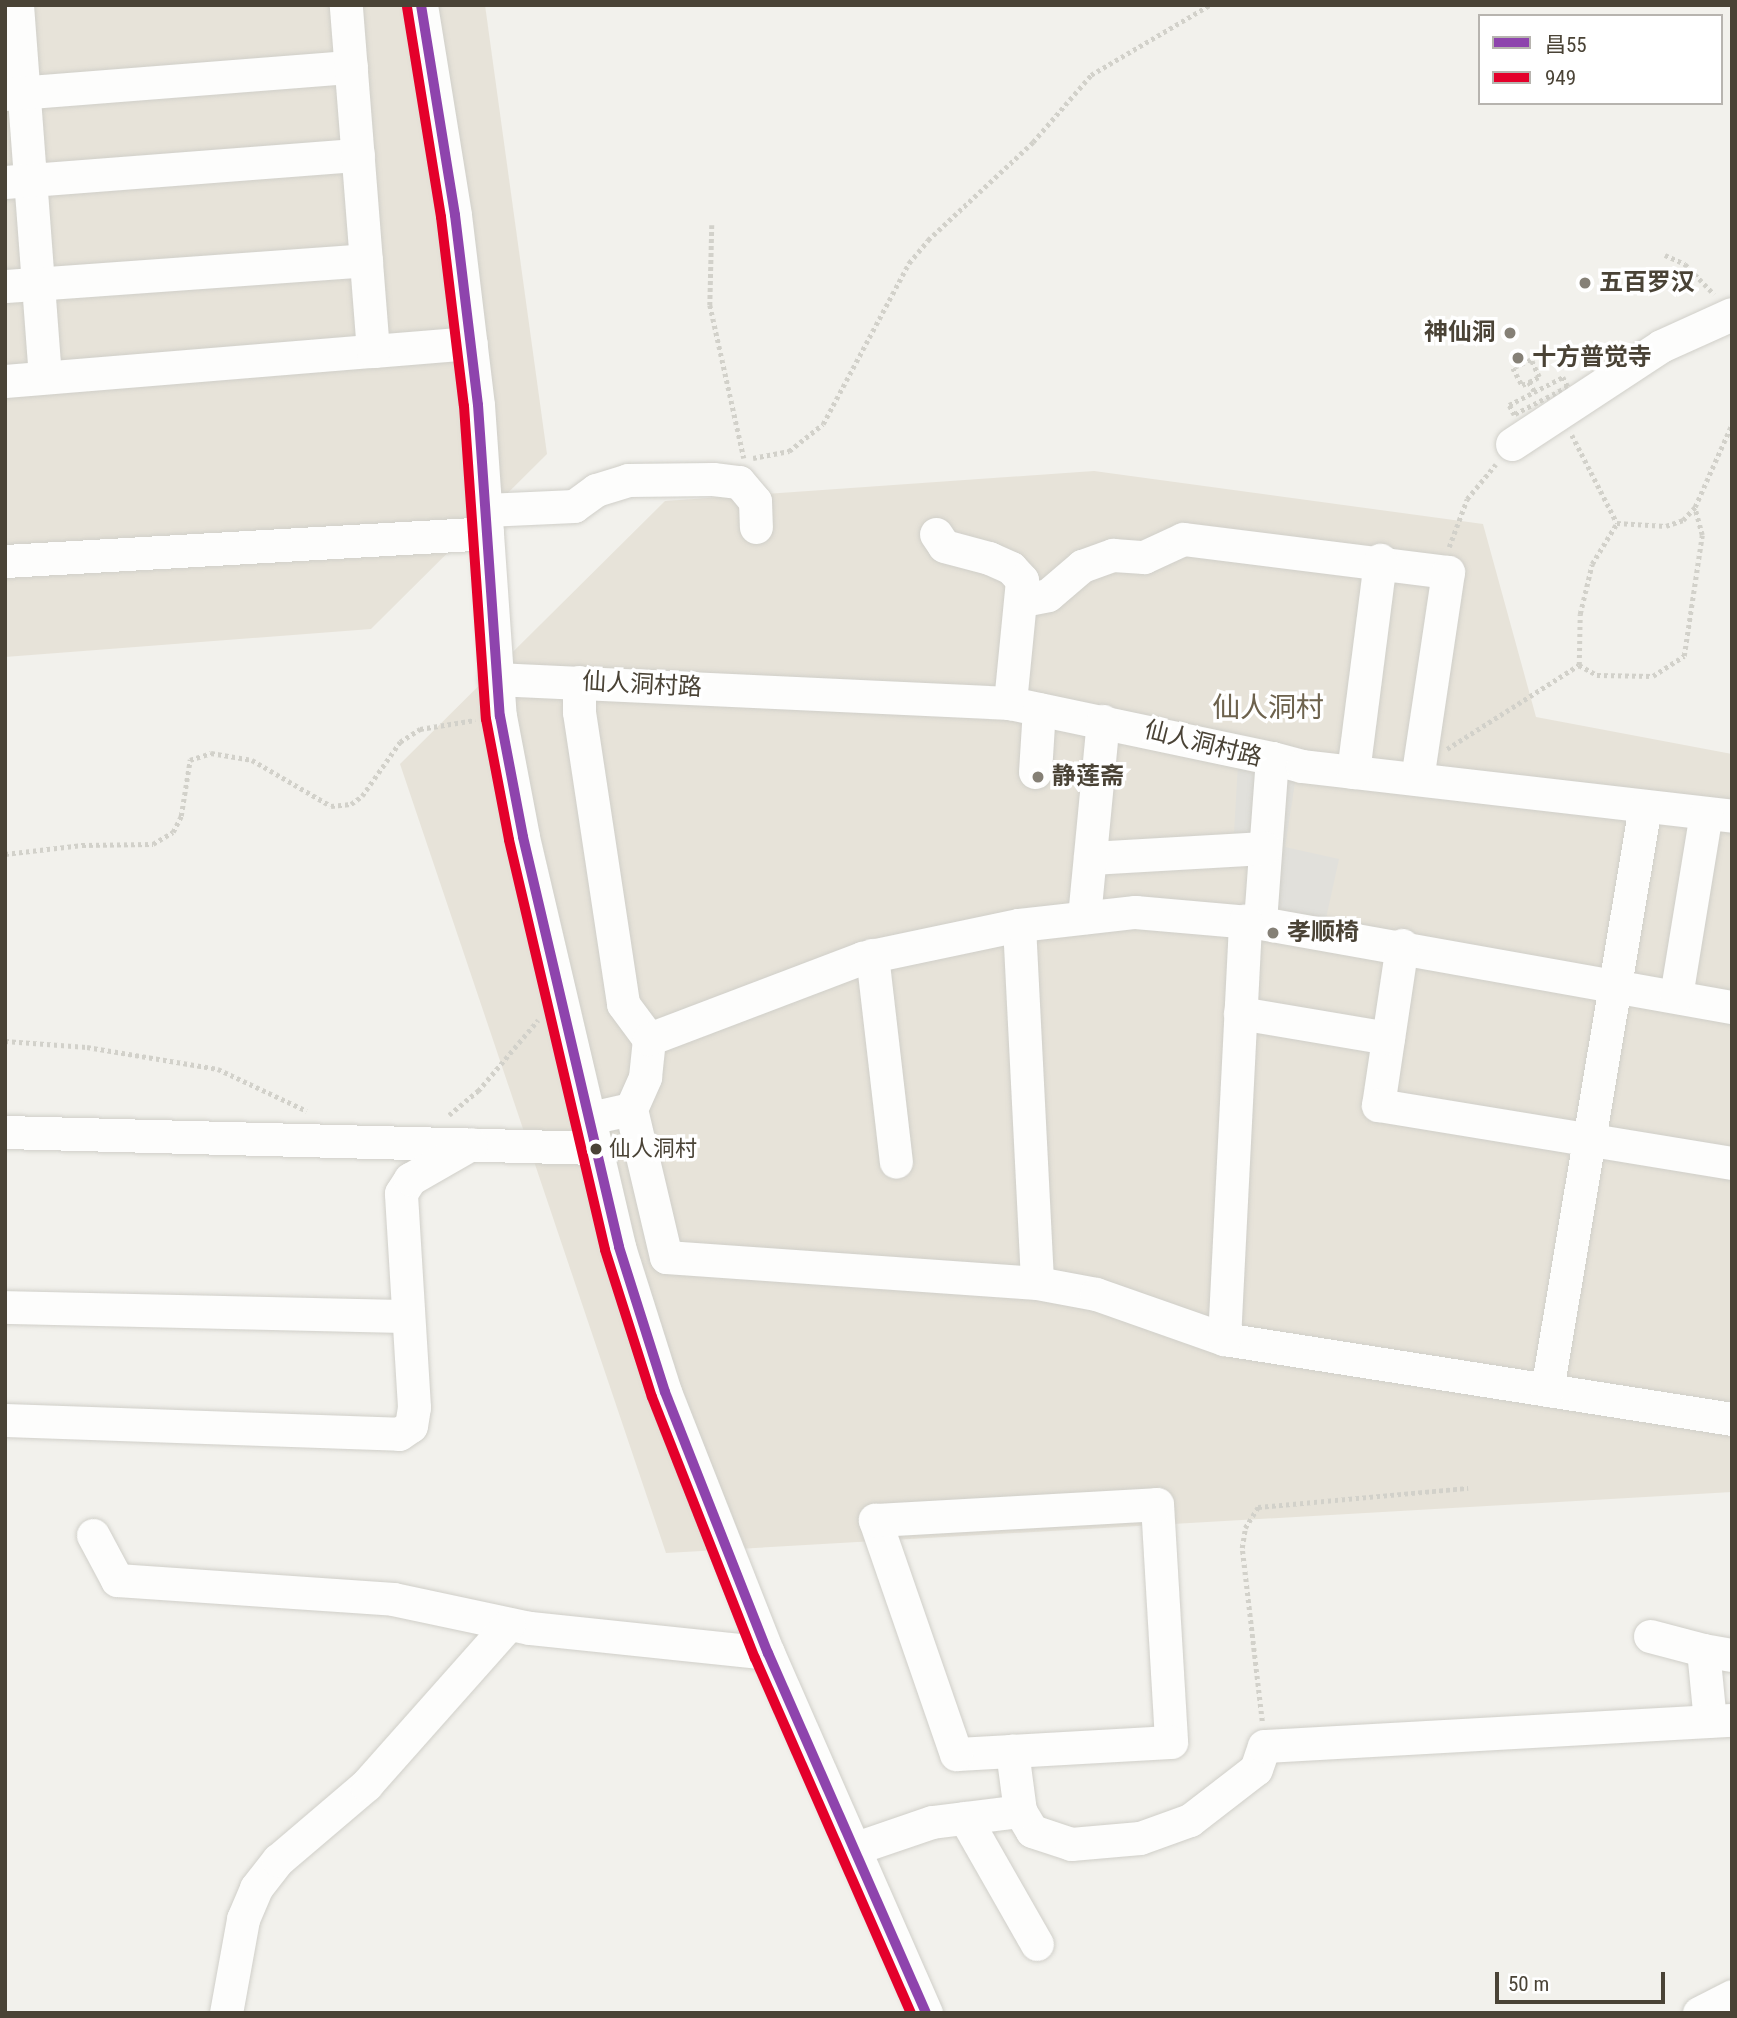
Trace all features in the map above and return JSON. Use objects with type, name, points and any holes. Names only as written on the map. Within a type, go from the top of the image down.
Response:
[{"type":"street","points":[[18,5],[15,93],[18,181],[38,283],[45,377]]},
{"type":"street","points":[[346,5],[373,351]]},
{"type":"street","points":[[421,5],[471,343],[487,522],[495,679],[500,716],[561,999],[635,1306],[768,1653],[926,2013]]},
{"type":"street","points":[[15,93],[351,67]]},
{"type":"street","points":[[18,181],[358,155]]},
{"type":"street","points":[[5,286],[366,260]]},
{"type":"street","points":[[1512,444],[1661,346],[1727,308]]},
{"type":"street","points":[[5,381],[471,343]]},
{"type":"street","points":[[5,561],[487,522],[574,506],[596,490],[628,480],[742,471],[755,501],[756,527]]},
{"type":"street","points":[[936,534],[944,546],[1011,568],[1022,580],[1025,706],[1035,772]]},
{"type":"street","points":[[1023,600],[1048,596],[1082,566],[1113,555],[1144,557],[1183,539],[1380,560],[1448,572],[1419,770]]},
{"type":"street","points":[[1353,772],[1380,560]]},
{"type":"street","name":"仙人洞村路","points":[[495,679],[1025,706],[1272,758],[1265,848],[1240,1013],[1224,1339]]},
{"type":"street","points":[[5,1132],[471,1144],[594,1133],[631,1109],[645,1077],[649,1039],[623,1004],[579,712],[579,682]]},
{"type":"street","points":[[1084,917],[1103,721]]},
{"type":"street","points":[[1272,758],[1353,772],[1419,770],[1719,815],[1676,996]]},
{"type":"street","points":[[1546,1390],[1588,1140],[1618,985],[1645,806]]},
{"type":"street","points":[[1090,858],[1265,848]]},
{"type":"street","points":[[649,1039],[785,984],[872,955],[1019,925],[1135,912],[1252,922],[1402,945],[1732,1007]]},
{"type":"street","points":[[1019,925],[1037,1283]]},
{"type":"street","points":[[1402,945],[1378,1105],[1732,1163]]},
{"type":"street","points":[[872,955],[896,1162]]},
{"type":"street","points":[[1240,1013],[1388,1038]]},
{"type":"street","points":[[631,1109],[666,1257],[1037,1283],[1096,1294],[1224,1339],[1732,1419]]},
{"type":"street","points":[[5,1420],[400,1434],[411,1426],[414,1407],[401,1193],[410,1179],[471,1144]]},
{"type":"street","points":[[5,1307],[408,1316]]},
{"type":"street","points":[[1157,1504],[1171,1742],[1012,1751],[956,1754],[875,1520],[1157,1504]]},
{"type":"street","points":[[93,1535],[117,1580],[393,1600],[509,1624],[632,1642],[768,1653]]},
{"type":"street","points":[[226,2013],[243,1919],[256,1888],[278,1860],[366,1785],[509,1624]]},
{"type":"street","points":[[1012,1751],[1020,1811],[1032,1831],[1071,1843],[1140,1838],[1190,1820],[1256,1769],[1264,1746],[1721,1721],[1718,1653],[1650,1636]]},
{"type":"street","points":[[853,1849],[932,1822],[1020,1811]]},
{"type":"street","points":[[965,1818],[1037,1944]]},
{"type":"street","points":[[1699,2013],[1732,1996]]},
{"type":"path","points":[[712,225],[709,305],[742,471],[789,451],[823,424],[909,262],[1033,142],[1091,75],[1210,5]]},
{"type":"path","points":[[1665,255],[1685,264],[1727,308]]},
{"type":"path","points":[[1531,360],[1539,377],[1530,382],[1522,385],[1513,368],[1531,360]]},
{"type":"path","points":[[1530,382],[1535,392]]},
{"type":"path","points":[[1560,413],[1617,523]]},
{"type":"path","points":[[1617,523],[1666,526],[1683,520],[1695,507],[1732,424]]},
{"type":"path","points":[[1448,572],[1449,542],[1467,499],[1512,444]]},
{"type":"path","points":[[1579,665],[1597,675],[1653,676],[1684,656],[1702,535],[1695,507]]},
{"type":"path","points":[[1579,665],[1580,614],[1592,565],[1617,523]]},
{"type":"path","points":[[1419,770],[1579,665]]},
{"type":"path","points":[[5,854],[68,846],[153,844],[173,832],[181,816],[190,760],[211,753],[252,760],[331,806],[351,804],[362,796],[400,742],[420,729],[500,716]]},
{"type":"path","points":[[438,1116],[450,1115],[478,1091],[561,999]]},
{"type":"path","points":[[5,1041],[87,1047],[218,1069],[285,1104],[318,1113]]},
{"type":"path","points":[[1264,1746],[1242,1548],[1245,1528],[1258,1507],[1468,1488]]},
{"type":"shaded area","points":[[5,5],[485,5],[547,454],[371,629],[5,657]]},
{"type":"shaded area","points":[[1094,471],[1483,524],[1536,717],[1732,754],[1732,1492],[666,1553],[400,764],[665,501]]},
{"type":"shaded area","points":[[1238,764],[1296,776],[1285,847],[1339,859],[1325,923],[1262,914],[1268,862],[1233,850]]},
{"type":"transit line","name":"昌55","points":[[421,5],[455,215],[478,405],[500,716],[523,837],[619,1247],[665,1392],[768,1653],[926,2013]]},
{"type":"transit line","name":"949","points":[[407,7],[441,217],[464,406],[486,719],[509,840],[605,1250],[652,1397],[755,1658],[911,2013]]},
{"type":"place","name":"五百罗汉","points":[[1585,283]]},
{"type":"place","name":"神仙洞","points":[[1510,333]]},
{"type":"place","name":"十方普觉寺","points":[[1518,358]]},
{"type":"place","name":"静莲斋","points":[[1038,777]]},
{"type":"place","name":"孝顺椅","points":[[1273,933]]},
{"type":"place","name":"仙人洞村","points":[[596,1149]]},
{"type":"district","name":"仙人洞村","points":[[1268,708]]}]
